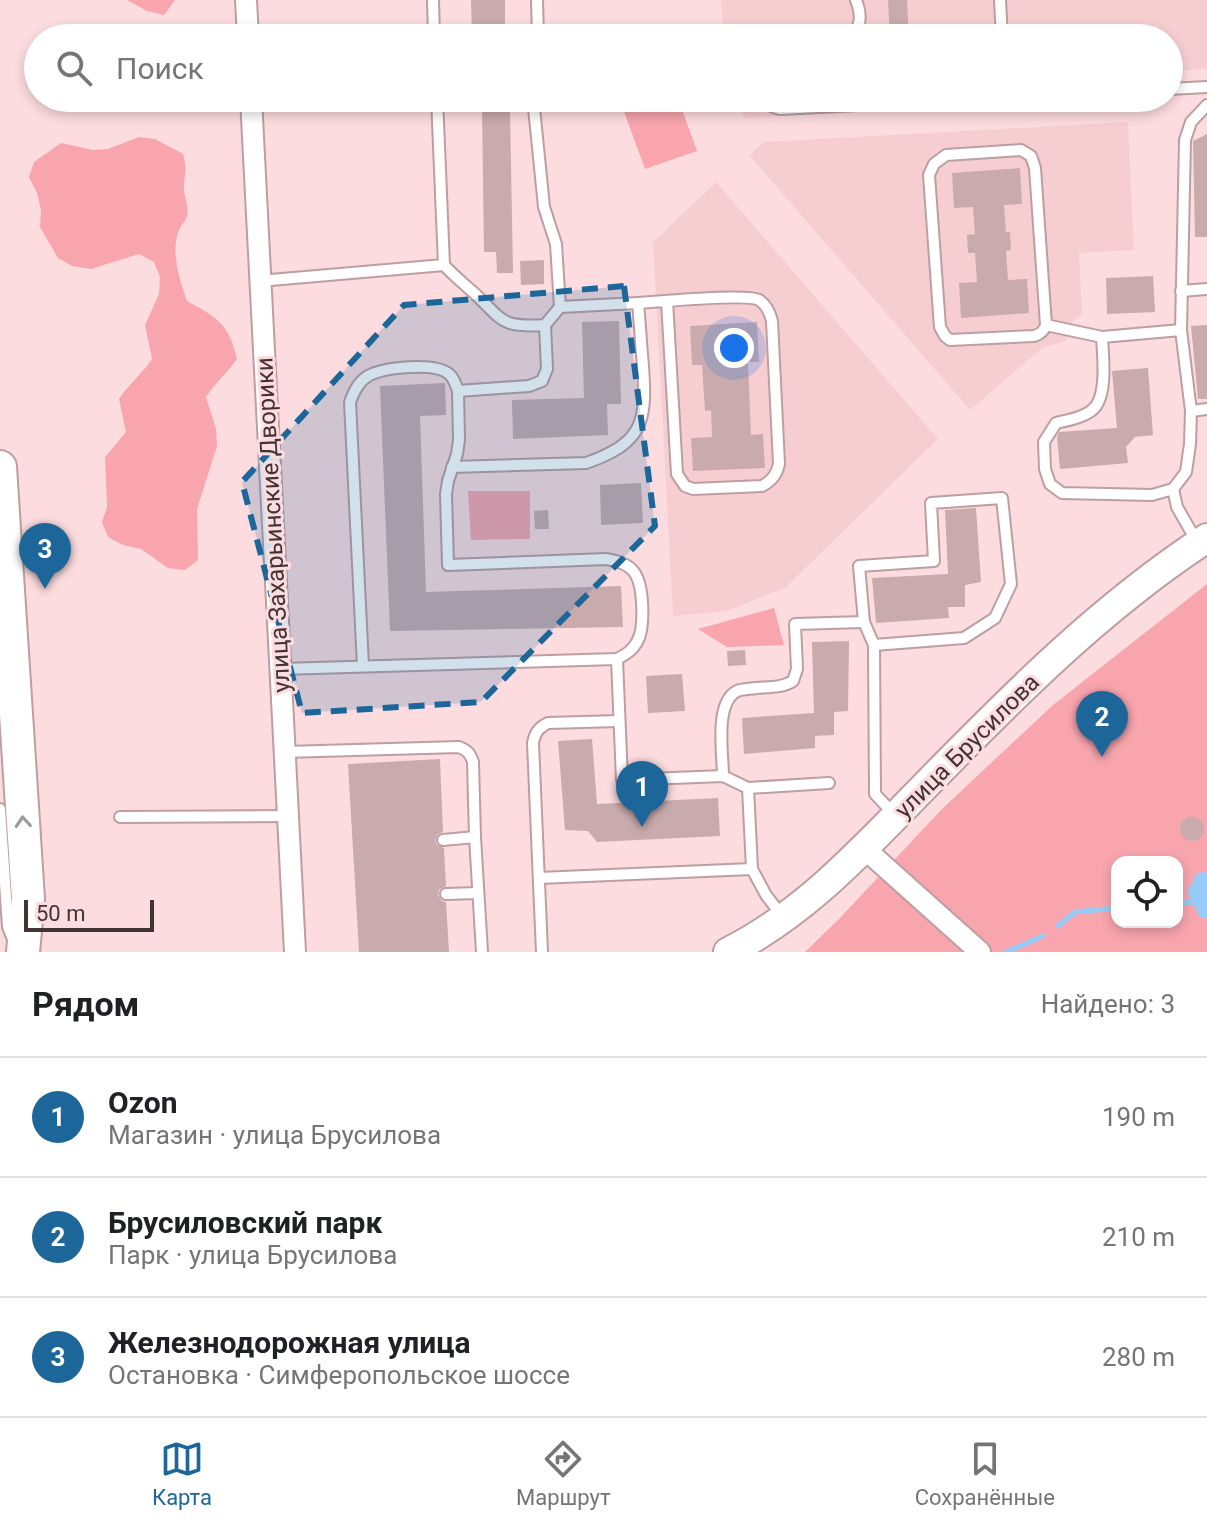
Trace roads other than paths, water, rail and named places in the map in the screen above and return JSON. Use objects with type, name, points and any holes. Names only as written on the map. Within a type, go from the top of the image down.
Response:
[{"type":"main road","points":[[0,467],[28,899],[23,952]]},
{"type":"street","points":[[246,0],[247,24]]},
{"type":"street","name":"улица Захарьинские Дворики","points":[[252,112],[295,952]]},
{"type":"street","name":"улица Брусилова","points":[[728,952],[812,897],[865,849],[1029,682],[1143,583],[1203,541]]},
{"type":"street","points":[[865,849],[980,952]]},
{"type":"street","points":[[28,899],[37,952]]},
{"type":"lane","points":[[433,0],[434,24]]},
{"type":"lane","points":[[537,0],[538,24]]},
{"type":"lane","points":[[856,0],[861,15],[859,24]]},
{"type":"lane","points":[[1000,0],[1001,24]]},
{"type":"lane","points":[[1183,88],[1207,87]]},
{"type":"lane","points":[[1102,337],[1104,380],[1096,406],[1079,417],[1056,423],[1044,442],[1045,469],[1050,484],[1062,493],[1152,495],[1173,489],[1186,472],[1190,444],[1191,411],[1181,330],[1185,140],[1191,122],[1207,105]]},
{"type":"lane","points":[[438,112],[444,265],[505,322],[522,327],[545,325]]},
{"type":"lane","points":[[458,391],[529,386],[542,381],[547,369],[545,325],[560,307],[556,244],[544,207],[534,112]]},
{"type":"lane","points":[[1021,150],[1031,156],[1035,168],[1046,325],[1042,332],[1034,336],[959,341],[950,340],[941,332],[929,175],[934,164],[946,155],[1021,150]]},
{"type":"lane","points":[[259,281],[444,265]]},
{"type":"lane","points":[[1181,291],[1207,289]]},
{"type":"lane","points":[[560,307],[667,301],[751,297],[765,305],[772,321],[779,464],[776,475],[766,484],[693,489],[680,481],[675,469],[667,301]]},
{"type":"lane","points":[[452,467],[586,463],[624,445],[636,431],[644,414],[638,303]]},
{"type":"lane","points":[[1046,325],[1102,337],[1181,330]]},
{"type":"lane","points":[[281,669],[617,659],[629,653],[639,641],[642,626],[640,584],[634,572],[623,563],[606,559],[448,565],[446,494],[459,440],[458,391],[449,373],[440,368],[382,371],[367,377],[357,386],[350,402],[363,666]]},
{"type":"lane","points":[[1191,411],[1207,409]]},
{"type":"lane","points":[[1173,489],[1177,507],[1203,541]]},
{"type":"lane","points":[[874,645],[964,638],[995,618],[1011,584],[1002,498],[931,503],[934,561],[859,566],[864,622],[874,645],[875,794],[897,816]]},
{"type":"lane","points":[[723,776],[724,706],[735,692],[783,686],[793,681],[797,669],[795,624],[864,622]]},
{"type":"lane","points":[[617,659],[622,780],[723,776],[748,788],[829,783]]},
{"type":"lane","points":[[542,952],[534,735],[548,723],[619,721]]},
{"type":"lane","points":[[285,752],[466,749],[473,762],[482,952]]},
{"type":"lane","points":[[748,788],[752,869],[783,918]]},
{"type":"lane","points":[[0,809],[8,927],[17,952]]},
{"type":"lane","points":[[120,817],[288,816]]},
{"type":"lane","points":[[443,840],[475,837]]},
{"type":"lane","points":[[539,878],[752,869]]},
{"type":"lane","points":[[446,894],[478,893]]},
{"type":"water","points":[[1207,872],[1207,917],[1200,917],[1187,892],[1197,873]]},
{"type":"waterway","points":[[1183,903],[1207,901]]},
{"type":"waterway","points":[[1058,926],[1075,912],[1111,909]]},
{"type":"waterway","points":[[1006,952],[1043,936]]},
{"type":"place","name":"Железнодорожная улица","points":[[45,589]]},
{"type":"place","name":"Брусиловский парк","points":[[1102,757]]},
{"type":"place","name":"Ozon","points":[[642,827]]}]
